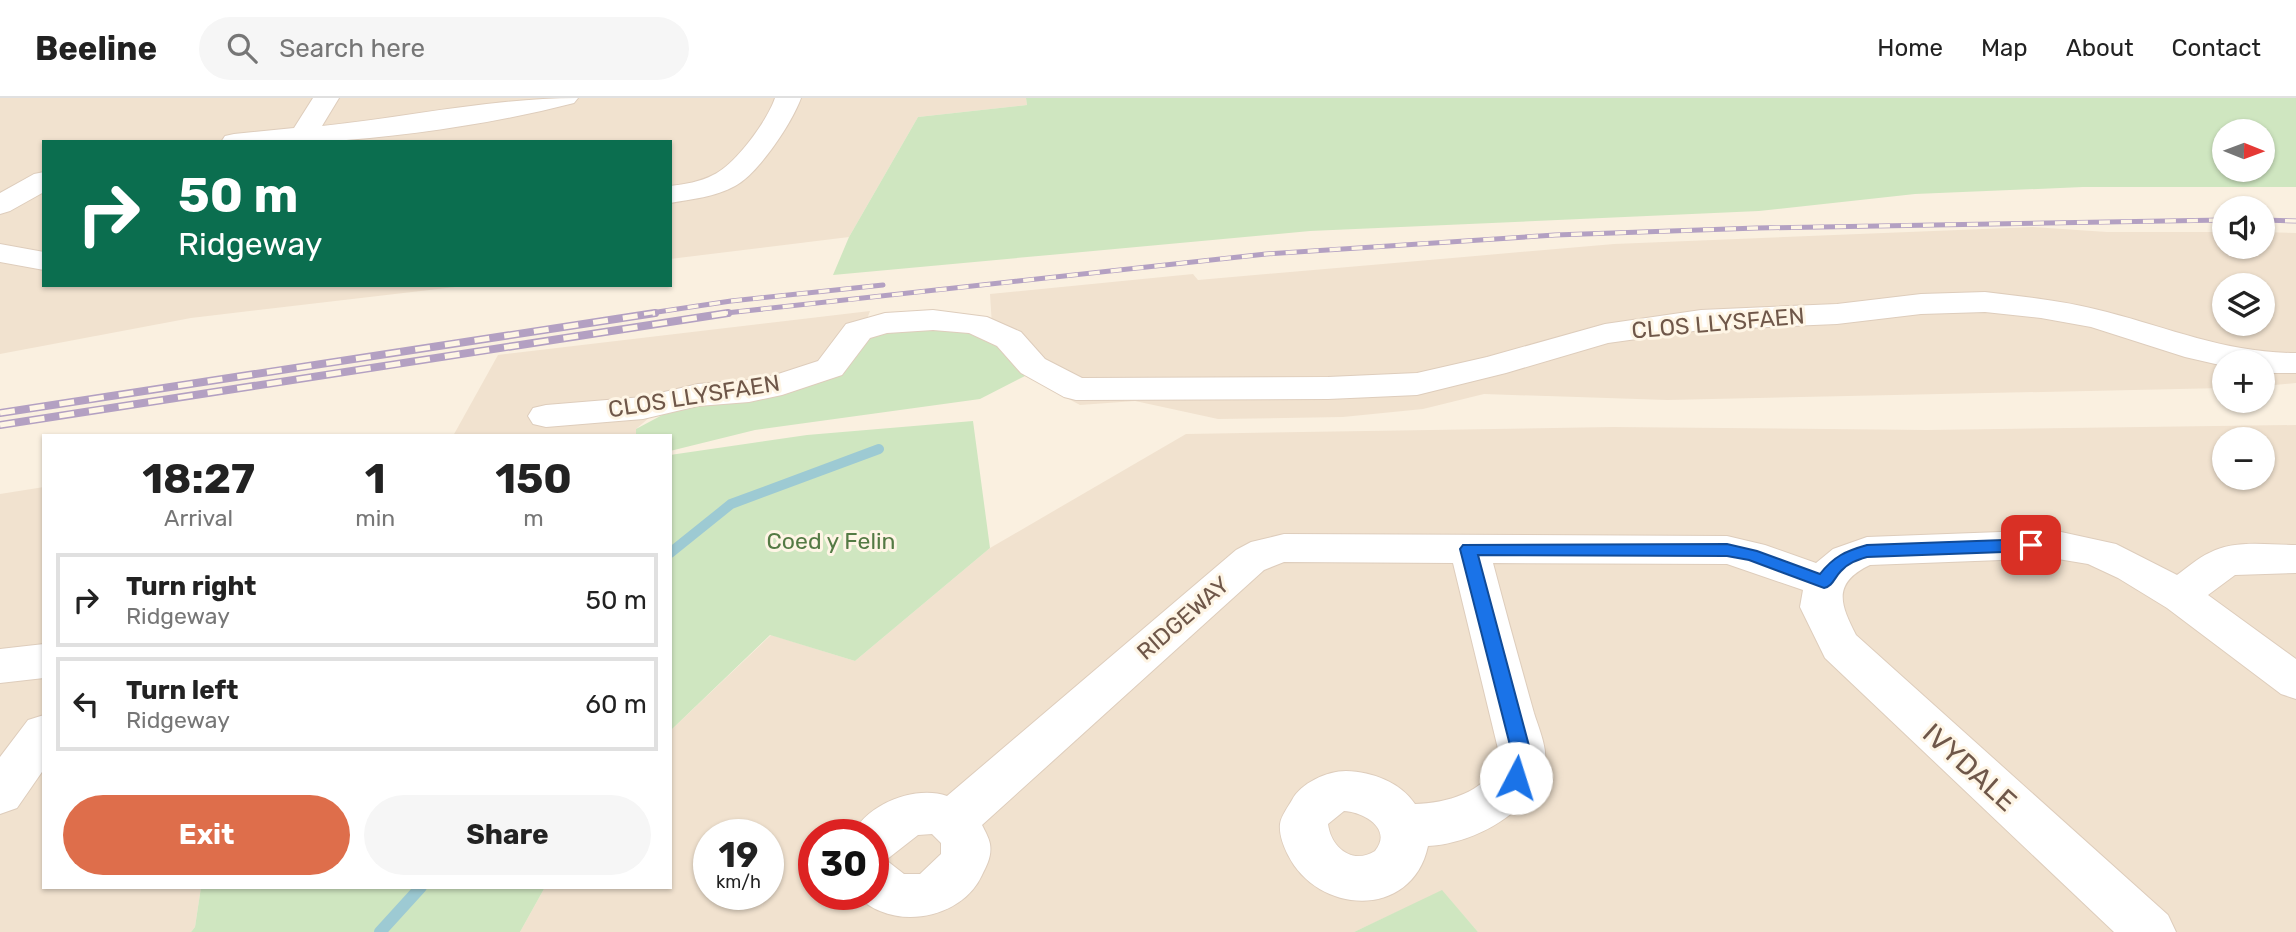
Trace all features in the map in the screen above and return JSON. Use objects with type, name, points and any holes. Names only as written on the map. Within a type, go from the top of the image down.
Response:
[{"type":"street","points":[[303,136],[326,98]]},
{"type":"street","points":[[257,140],[487,115],[565,98]]},
{"type":"street","points":[[672,195],[710,186],[729,178],[781,116],[788,98]]},
{"type":"street","points":[[487,115],[490,140]]},
{"type":"street","points":[[8,169],[42,178]]},
{"type":"street","points":[[0,205],[42,180]]},
{"type":"street","points":[[0,253],[42,261]]},
{"type":"street","name":"CLOS LLYSFAEN","points":[[545,416],[643,408],[698,395],[749,391],[782,384],[830,368],[858,331],[886,323],[933,320],[976,324],[1009,339],[1033,366],[1076,389],[1136,374],[1328,388],[1418,384],[1494,366],[1605,334],[1701,320],[1837,314],[1921,304],[1985,302],[2041,307],[2097,319],[2212,353]]},
{"type":"street","points":[[2275,363],[2296,363]]},
{"type":"street","points":[[1824,582],[1835,567],[1849,556],[1867,551],[2052,544],[2078,547],[2137,569],[2296,682]]},
{"type":"street","name":"RIDGEWAY","points":[[951,822],[1250,559],[1265,552],[1284,548],[1727,550],[1751,555],[1824,582]]},
{"type":"street","points":[[1403,826],[1441,824],[1473,814],[1496,798],[1516,778],[1523,757],[1469,549]]},
{"type":"street","points":[[2177,596],[2224,562],[2242,559],[2296,559]]},
{"type":"street","name":"IVYDALE","points":[[1824,582],[1821,607],[1840,646],[2150,932]]},
{"type":"street","points":[[0,666],[42,661]]},
{"type":"street","points":[[0,794],[42,736]]},
{"type":"street","points":[[889,826],[911,814],[927,813],[951,822],[960,831],[965,844],[965,859],[947,886],[924,897],[907,898],[889,893]]},
{"type":"shaded area","points":[[0,98],[1026,98],[1027,105],[918,117],[849,237],[672,259],[672,140],[42,140],[42,287],[455,287],[191,318],[0,354]]},
{"type":"shaded area","points":[[2033,227],[2107,232],[2212,232],[2212,259],[2275,259],[2275,232],[2296,233],[2296,383],[2275,385],[2275,350],[2212,350],[2212,388],[1667,400],[1484,394],[1423,409],[1343,417],[1218,419],[1135,401],[1080,405],[1025,376],[1010,350],[993,342],[990,294],[1193,274],[1198,280],[1614,244]]},
{"type":"shaded area","points":[[870,311],[856,348],[844,368],[657,411],[636,429],[636,434],[454,434],[498,355]]},
{"type":"shaded area","points":[[2296,425],[2296,932],[1478,932],[1442,891],[1354,932],[520,932],[544,889],[672,889],[672,729],[771,635],[855,661],[990,548],[1186,434],[1613,427],[1927,430]]},
{"type":"shaded area","points":[[42,487],[42,889],[201,889],[195,927],[191,932],[0,932],[0,494]]},
{"type":"green space","points":[[1026,98],[2296,98],[2296,187],[2083,187],[1915,194],[1759,211],[1310,231],[833,275],[849,237],[918,117],[1027,105]]},
{"type":"green space","points":[[933,320],[993,342],[1025,376],[980,399],[755,430],[672,451],[672,434],[636,434],[636,429],[681,405],[830,368],[858,331]]},
{"type":"green space","name":"Coed y Felin","points":[[973,421],[990,548],[855,661],[770,635],[672,729],[672,455],[807,435]]},
{"type":"green space","points":[[201,889],[544,889],[520,932],[191,932],[195,927]]},
{"type":"green space","points":[[1442,890],[1478,932],[1354,932]]},
{"type":"waterway","points":[[672,551],[731,504],[879,449]]},
{"type":"waterway","points":[[380,932],[419,889]]},
{"type":"railway","points":[[717,314],[1266,254],[1555,235],[1757,228],[2212,220]]},
{"type":"railway","points":[[2275,220],[2296,221]]},
{"type":"railway","points":[[644,314],[731,301],[883,285]]},
{"type":"railway","points":[[0,413],[655,313]]},
{"type":"railway","points":[[0,425],[728,313]]},
{"type":"route","points":[[1516,778],[1523,757],[1469,549],[1727,550],[1751,555],[1824,582],[1835,567],[1849,556],[1867,551],[2031,545]]}]
